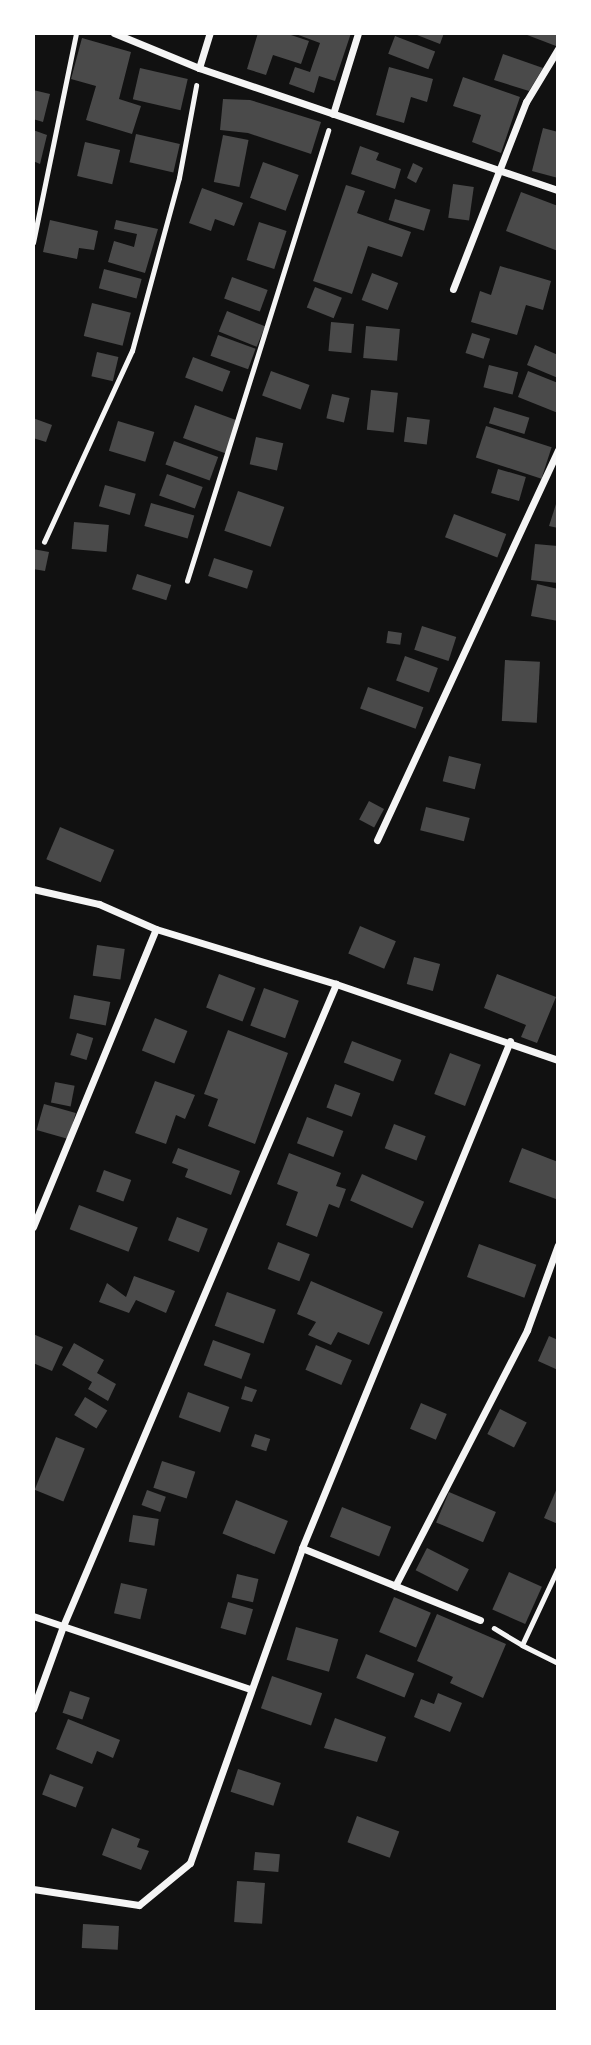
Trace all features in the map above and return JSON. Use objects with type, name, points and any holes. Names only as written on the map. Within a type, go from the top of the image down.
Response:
[{"type":"street","points":[[114,33],[199,68],[558,190]]},
{"type":"street","points":[[199,68],[210,33]]},
{"type":"street","points":[[333,114],[358,33]]},
{"type":"street","points":[[453,289],[526,102],[558,49]]},
{"type":"street","points":[[377,840],[558,450]]},
{"type":"street","points":[[33,889],[99,904],[156,929],[336,984],[510,1041],[558,1060]]},
{"type":"street","points":[[33,1227],[156,929]]},
{"type":"street","points":[[33,1709],[63,1626],[336,984]]},
{"type":"street","points":[[33,1889],[139,1905],[190,1863],[302,1548],[510,1041]]},
{"type":"street","points":[[395,1586],[527,1330],[558,1245]]},
{"type":"street","points":[[302,1548],[480,1620]]},
{"type":"street","points":[[33,1616],[250,1689]]},
{"type":"path","points":[[33,243],[76,33]]},
{"type":"path","points":[[44,542],[132,351],[179,178],[199,68]]},
{"type":"path","points":[[187,581],[333,114]]},
{"type":"path","points":[[522,1645],[558,1568]]},
{"type":"path","points":[[480,1620],[558,1663]]},
{"type":"building","points":[[258,33],[285,33],[309,41],[301,64],[273,55],[266,75],[247,69]]},
{"type":"building","points":[[293,33],[351,33],[335,81],[319,76],[314,93],[289,84],[295,67],[310,72],[320,43]]},
{"type":"building","points":[[412,33],[444,33],[440,44]]},
{"type":"building","points":[[522,33],[558,33],[558,42],[556,46]]},
{"type":"building","points":[[395,36],[435,51],[428,69],[388,54]]},
{"type":"building","points":[[82,38],[131,52],[119,99],[141,106],[132,134],[86,120],[96,86],[71,79]]},
{"type":"building","points":[[503,54],[543,68],[529,91],[494,80]]},
{"type":"building","points":[[389,67],[433,79],[427,102],[411,97],[404,123],[376,115]]},
{"type":"building","points":[[140,68],[188,79],[181,110],[133,99]]},
{"type":"building","points":[[463,77],[520,97],[501,153],[472,142],[481,115],[453,106]]},
{"type":"building","points":[[33,90],[50,94],[43,122],[33,119]]},
{"type":"building","points":[[223,99],[250,100],[321,122],[311,154],[248,133],[220,130]]},
{"type":"building","points":[[543,128],[558,132],[558,178],[532,171]]},
{"type":"building","points":[[33,130],[47,135],[40,164],[33,161]]},
{"type":"building","points":[[136,134],[180,144],[173,172],[129,162]]},
{"type":"building","points":[[223,135],[249,140],[239,187],[214,182]]},
{"type":"building","points":[[85,142],[120,150],[112,184],[77,176]]},
{"type":"building","points":[[360,146],[379,153],[376,160],[401,169],[395,189],[351,174]]},
{"type":"building","points":[[263,162],[299,175],[286,211],[250,198]]},
{"type":"building","points":[[413,163],[423,168],[416,183],[407,178]]},
{"type":"building","points":[[453,184],[474,187],[469,221],[448,218]]},
{"type":"building","points":[[346,185],[365,191],[357,213],[411,232],[402,257],[368,246],[352,294],[313,281]]},
{"type":"building","points":[[202,188],[243,203],[234,226],[215,219],[211,231],[189,223]]},
{"type":"building","points":[[521,192],[558,206],[558,251],[506,231]]},
{"type":"building","points":[[395,199],[430,210],[424,231],[389,220]]},
{"type":"building","points":[[50,220],[98,231],[94,250],[79,248],[77,259],[43,252]]},
{"type":"building","points":[[116,220],[158,229],[145,273],[108,262],[114,241],[134,247],[137,234],[114,229]]},
{"type":"building","points":[[259,222],[287,231],[274,269],[247,260]]},
{"type":"building","points":[[500,266],[551,281],[543,310],[526,305],[517,335],[471,322],[480,291],[491,295]]},
{"type":"building","points":[[104,269],[142,279],[136,298],[99,288]]},
{"type":"building","points":[[372,273],[398,283],[388,310],[362,300]]},
{"type":"building","points":[[232,277],[268,290],[260,312],[224,299]]},
{"type":"building","points":[[315,287],[342,298],[334,318],[307,307]]},
{"type":"building","points":[[92,303],[131,313],[123,346],[84,336]]},
{"type":"building","points":[[227,311],[265,326],[257,347],[219,331]]},
{"type":"building","points":[[331,322],[354,324],[351,353],[328,351]]},
{"type":"building","points":[[366,326],[400,329],[397,361],[363,358]]},
{"type":"building","points":[[472,333],[490,339],[484,359],[466,353]]},
{"type":"building","points":[[218,335],[256,349],[248,369],[210,356]]},
{"type":"building","points":[[535,345],[558,355],[558,378],[527,365]]},
{"type":"building","points":[[97,352],[118,357],[113,381],[91,376]]},
{"type":"building","points":[[193,357],[230,371],[222,392],[185,378]]},
{"type":"building","points":[[489,365],[518,372],[513,395],[483,387]]},
{"type":"building","points":[[271,371],[310,385],[301,409],[262,395]]},
{"type":"building","points":[[528,371],[558,383],[558,413],[518,397]]},
{"type":"building","points":[[371,390],[398,393],[394,433],[367,430]]},
{"type":"building","points":[[332,394],[350,398],[344,422],[326,418]]},
{"type":"building","points":[[195,405],[237,420],[225,453],[183,438]]},
{"type":"building","points":[[494,407],[529,418],[524,434],[489,423]]},
{"type":"building","points":[[407,417],[430,420],[427,445],[404,442]]},
{"type":"building","points":[[33,418],[52,425],[46,442],[33,438]]},
{"type":"building","points":[[118,421],[154,432],[145,462],[109,451]]},
{"type":"building","points":[[486,426],[552,447],[541,479],[476,457]]},
{"type":"building","points":[[256,437],[283,443],[277,471],[250,464]]},
{"type":"building","points":[[174,441],[218,457],[210,481],[165,464]]},
{"type":"building","points":[[498,469],[526,477],[519,501],[491,493]]},
{"type":"building","points":[[167,474],[203,487],[195,509],[159,496]]},
{"type":"building","points":[[105,485],[136,494],[130,515],[99,506]]},
{"type":"building","points":[[238,491],[284,507],[271,547],[224,531]]},
{"type":"building","points":[[558,501],[558,528],[549,526]]},
{"type":"building","points":[[151,503],[194,515],[188,538],[144,526]]},
{"type":"building","points":[[454,514],[506,534],[497,557],[445,537]]},
{"type":"building","points":[[74,522],[109,525],[107,552],[72,549]]},
{"type":"building","points":[[535,544],[558,546],[558,583],[531,580]]},
{"type":"building","points":[[33,549],[49,552],[45,571],[33,569]]},
{"type":"building","points":[[214,558],[253,571],[247,589],[208,576]]},
{"type":"building","points":[[137,574],[171,585],[166,600],[132,589]]},
{"type":"building","points":[[537,584],[558,589],[558,621],[531,616]]},
{"type":"building","points":[[422,626],[456,637],[449,661],[414,650]]},
{"type":"building","points":[[388,631],[402,633],[400,645],[386,643]]},
{"type":"building","points":[[405,656],[438,668],[429,692],[396,680]]},
{"type":"building","points":[[505,660],[540,662],[537,723],[502,721]]},
{"type":"building","points":[[368,687],[423,707],[416,729],[360,709]]},
{"type":"building","points":[[449,756],[481,764],[475,789],[443,781]]},
{"type":"building","points":[[369,801],[384,809],[374,828],[359,820]]},
{"type":"building","points":[[426,807],[470,818],[464,841],[420,830]]},
{"type":"building","points":[[60,827],[114,850],[101,882],[46,859]]},
{"type":"building","points":[[360,926],[396,941],[384,969],[348,954]]},
{"type":"building","points":[[97,945],[125,949],[120,980],[93,976]]},
{"type":"building","points":[[414,957],[440,964],[433,991],[407,984]]},
{"type":"building","points":[[219,974],[255,988],[243,1022],[206,1008]]},
{"type":"building","points":[[497,974],[556,997],[537,1043],[521,1037],[526,1025],[484,1008]]},
{"type":"building","points":[[264,988],[299,1001],[285,1038],[250,1026]]},
{"type":"building","points":[[74,995],[110,1002],[106,1026],[69,1019]]},
{"type":"building","points":[[155,1018],[187,1031],[174,1064],[142,1050]]},
{"type":"building","points":[[228,1030],[288,1053],[255,1144],[208,1126],[218,1099],[204,1094]]},
{"type":"building","points":[[77,1033],[93,1038],[87,1060],[70,1055]]},
{"type":"building","points":[[352,1041],[401,1060],[393,1081],[344,1062]]},
{"type":"building","points":[[450,1053],[481,1065],[465,1106],[434,1094]]},
{"type":"building","points":[[155,1081],[195,1095],[185,1119],[176,1115],[166,1144],[135,1133]]},
{"type":"building","points":[[55,1082],[75,1086],[71,1106],[51,1103]]},
{"type":"building","points":[[335,1084],[360,1093],[352,1117],[326,1107]]},
{"type":"building","points":[[44,1104],[76,1113],[68,1139],[37,1130]]},
{"type":"building","points":[[307,1117],[343,1131],[333,1157],[297,1143]]},
{"type":"building","points":[[394,1124],[426,1136],[416,1160],[385,1148]]},
{"type":"building","points":[[178,1148],[240,1171],[231,1195],[185,1177],[188,1169],[172,1163]]},
{"type":"building","points":[[522,1148],[558,1162],[556,1199],[509,1182]]},
{"type":"building","points":[[289,1153],[341,1173],[336,1186],[346,1189],[339,1208],[329,1204],[317,1237],[286,1225],[298,1192],[277,1184]]},
{"type":"building","points":[[104,1170],[131,1180],[123,1202],[96,1192]]},
{"type":"building","points":[[362,1174],[424,1202],[412,1228],[350,1200]]},
{"type":"building","points":[[79,1205],[138,1228],[128,1252],[70,1229]]},
{"type":"building","points":[[177,1217],[208,1229],[199,1252],[168,1240]]},
{"type":"building","points":[[278,1242],[310,1254],[299,1281],[268,1269]]},
{"type":"building","points":[[479,1244],[536,1265],[524,1298],[467,1277]]},
{"type":"building","points":[[134,1276],[175,1291],[166,1313],[136,1300],[129,1313],[99,1302],[107,1283],[126,1297]]},
{"type":"building","points":[[311,1281],[383,1312],[369,1345],[338,1332],[331,1345],[308,1335],[316,1322],[297,1314]]},
{"type":"building","points":[[227,1292],[276,1310],[264,1344],[215,1326]]},
{"type":"building","points":[[33,1334],[63,1347],[52,1371],[33,1363]]},
{"type":"building","points":[[549,1336],[558,1340],[558,1370],[538,1361]]},
{"type":"building","points":[[213,1340],[251,1354],[241,1379],[204,1365]]},
{"type":"building","points":[[74,1343],[104,1360],[97,1373],[116,1384],[108,1401],[88,1389],[92,1382],[62,1365]]},
{"type":"building","points":[[316,1345],[352,1360],[341,1385],[305,1370]]},
{"type":"building","points":[[245,1386],[257,1390],[252,1402],[241,1399]]},
{"type":"building","points":[[188,1392],[229,1407],[220,1432],[179,1417]]},
{"type":"building","points":[[85,1397],[107,1410],[96,1428],[74,1415]]},
{"type":"building","points":[[421,1403],[447,1414],[436,1440],[410,1429]]},
{"type":"building","points":[[500,1409],[527,1423],[514,1448],[487,1434]]},
{"type":"building","points":[[255,1434],[270,1439],[266,1451],[251,1446]]},
{"type":"building","points":[[56,1437],[85,1449],[63,1501],[35,1490]]},
{"type":"building","points":[[162,1461],[195,1472],[187,1498],[153,1488]]},
{"type":"building","points":[[558,1486],[558,1524],[544,1518]]},
{"type":"building","points":[[147,1490],[166,1497],[160,1512],[142,1505]]},
{"type":"building","points":[[449,1492],[496,1512],[483,1542],[436,1522]]},
{"type":"building","points":[[236,1500],[288,1521],[274,1554],[223,1533]]},
{"type":"building","points":[[342,1507],[391,1527],[379,1557],[330,1537]]},
{"type":"building","points":[[133,1515],[159,1519],[154,1546],[129,1542]]},
{"type":"building","points":[[427,1548],[469,1569],[458,1592],[416,1570]]},
{"type":"building","points":[[509,1572],[542,1587],[525,1624],[492,1609]]},
{"type":"building","points":[[237,1574],[258,1579],[253,1602],[232,1597]]},
{"type":"building","points":[[121,1583],[147,1589],[140,1619],[114,1613]]},
{"type":"building","points":[[394,1597],[431,1613],[416,1648],[379,1632]]},
{"type":"building","points":[[228,1602],[253,1609],[246,1635],[221,1628]]},
{"type":"building","points":[[437,1614],[506,1644],[483,1698],[450,1683],[453,1677],[417,1661]]},
{"type":"building","points":[[296,1627],[338,1639],[329,1672],[287,1660]]},
{"type":"building","points":[[366,1654],[414,1673],[404,1698],[356,1678]]},
{"type":"building","points":[[272,1676],[322,1693],[311,1725],[261,1708]]},
{"type":"building","points":[[70,1691],[90,1698],[82,1720],[63,1713]]},
{"type":"building","points":[[438,1693],[462,1703],[450,1732],[414,1717],[421,1699],[434,1704]]},
{"type":"building","points":[[335,1718],[386,1737],[377,1762],[324,1748]]},
{"type":"building","points":[[68,1719],[120,1740],[113,1758],[97,1751],[92,1764],[56,1749]]},
{"type":"building","points":[[238,1769],[281,1783],[273,1806],[231,1792]]},
{"type":"building","points":[[50,1774],[84,1787],[76,1807],[42,1795]]},
{"type":"building","points":[[357,1816],[399,1831],[390,1858],[347,1842]]},
{"type":"building","points":[[112,1828],[140,1839],[137,1847],[149,1851],[141,1870],[102,1855]]},
{"type":"building","points":[[255,1852],[280,1854],[278,1872],[253,1870]]},
{"type":"building","points":[[237,1881],[265,1883],[262,1924],[234,1922]]},
{"type":"building","points":[[83,1924],[119,1926],[118,1950],[82,1948]]}]
